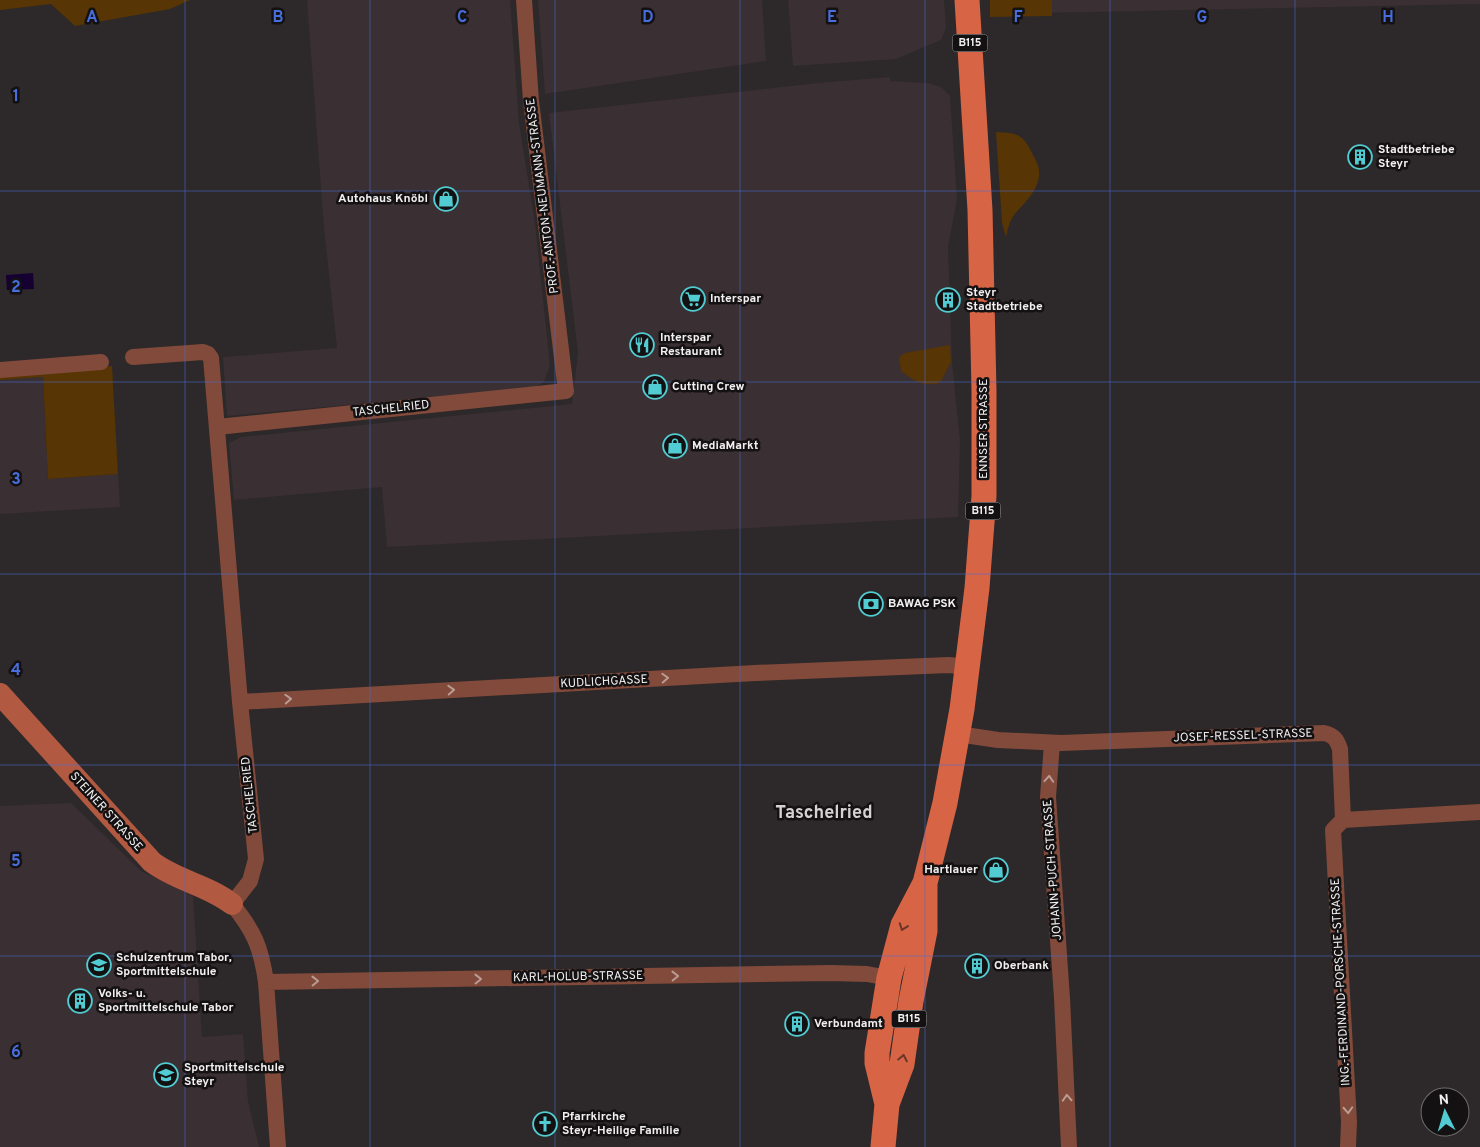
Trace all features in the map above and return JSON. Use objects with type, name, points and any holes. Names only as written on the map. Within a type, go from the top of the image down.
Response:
[{"type":"main road","name":"ENNSER STRASSE","points":[[885,1145],[887,1104],[877,1063],[877,1053],[890,978],[903,925],[925,883],[945,803],[968,667],[977,588],[984,496],[985,434],[980,210],[967,0]]},
{"type":"main road","name":"ENNSER STRASSE","points":[[887,1104],[902,1064],[925,931],[925,883]]},
{"type":"street","name":"PROF.-ANTON-NEUMANN-STRASSE","points":[[524,0],[532,110],[566,391]]},
{"type":"street","name":"TASCHELRIED","points":[[133,356],[203,352],[211,358],[240,702],[256,859],[250,881],[232,904]]},
{"type":"street","points":[[0,370],[101,362]]},
{"type":"street","name":"TASCHELRIED","points":[[217,427],[566,391]]},
{"type":"street","name":"KUDLICHGASSE","points":[[240,702],[745,674],[944,665],[968,667]]},
{"type":"street","name":"STEINER STRASSE","points":[[0,694],[152,862],[174,876],[220,895],[232,904]]},
{"type":"street","name":"JOSEF-RESSEL-STRASSE","points":[[958,734],[986,739],[1052,743],[1331,734],[1337,741],[1340,749],[1343,820]]},
{"type":"street","name":"JOHANN-PUCH-STRASSE","points":[[1052,743],[1048,797],[1062,998],[1069,1147]]},
{"type":"street","points":[[1343,820],[1480,812]]},
{"type":"street","name":"ING.-FERDINAND-PORSCHE-STRASSE","points":[[1343,820],[1334,830],[1348,1147]]},
{"type":"street","points":[[232,904],[255,936],[263,959],[278,1147]]},
{"type":"street","name":"KARL-HOLUB-STRASSE","points":[[266,982],[851,973],[890,978]]},
{"type":"shaded area","points":[[0,0],[190,0],[170,9],[75,26],[51,4],[0,10]]},
{"type":"shaded area","points":[[307,0],[510,0],[519,123],[535,223],[550,365],[544,382],[534,388],[227,416],[223,357],[337,348],[324,228]]},
{"type":"shaded area","points":[[538,0],[762,0],[766,61],[545,94]]},
{"type":"shaded area","points":[[788,0],[944,0],[946,28],[941,40],[896,59],[793,66]]},
{"type":"shaded area","points":[[990,0],[1052,0],[1052,16],[990,17]]},
{"type":"shaded area","points":[[991,0],[1480,0],[1480,4],[992,14]]},
{"type":"shaded area","points":[[890,77],[890,81],[928,83],[941,87],[950,96],[957,199],[948,247],[952,362],[960,441],[958,517],[387,547],[382,487],[234,500],[229,443],[241,437],[572,404],[578,353],[549,113],[818,83]]},
{"type":"shaded area","points":[[996,132],[1021,137],[1028,145],[1038,165],[1039,173],[1033,193],[1012,218],[1006,237],[1002,223]]},
{"type":"shaded area","points":[[33,273],[34,289],[7,290],[6,275]]},
{"type":"shaded area","points":[[950,345],[951,362],[941,381],[937,384],[923,384],[901,371],[899,357],[905,353]]},
{"type":"shaded area","points":[[112,366],[118,474],[48,479],[43,377],[0,380],[0,374]]},
{"type":"shaded area","points":[[43,377],[48,479],[118,474],[120,507],[0,514],[0,380]]},
{"type":"shaded area","name":"Schulzentrum Tabor, Sportmittelschule","points":[[71,803],[141,871],[193,896],[202,1037],[243,1034],[248,1101],[259,1147],[0,1147],[0,806]]},
{"type":"place","name":"Stadtbetriebe Steyr","points":[[1360,157]]},
{"type":"place","name":"Autohaus Knöbl","points":[[446,199]]},
{"type":"place","name":"Interspar","points":[[693,299]]},
{"type":"place","name":"Steyr Stadtbetriebe","points":[[948,300]]},
{"type":"place","name":"Interspar Restaurant","points":[[642,345]]},
{"type":"place","name":"Cutting Crew","points":[[655,387]]},
{"type":"place","name":"MediaMarkt","points":[[675,446]]},
{"type":"place","name":"BAWAG PSK","points":[[871,604]]},
{"type":"place","name":"Hartlauer","points":[[996,870]]},
{"type":"place","name":"Schulzentrum Tabor, Sportmittelschule","points":[[99,965]]},
{"type":"place","name":"Oberbank","points":[[977,966]]},
{"type":"place","name":"Volks- u. Sportmittelschule Tabor","points":[[80,1001]]},
{"type":"place","name":"Verbundamt","points":[[797,1024]]},
{"type":"place","name":"Sportmittelschule Steyr","points":[[166,1075]]},
{"type":"place","name":"Pfarrkirche Steyr-Heilige Familie","points":[[545,1124]]},
{"type":"district","name":"Taschelried","points":[[824,813]]}]
